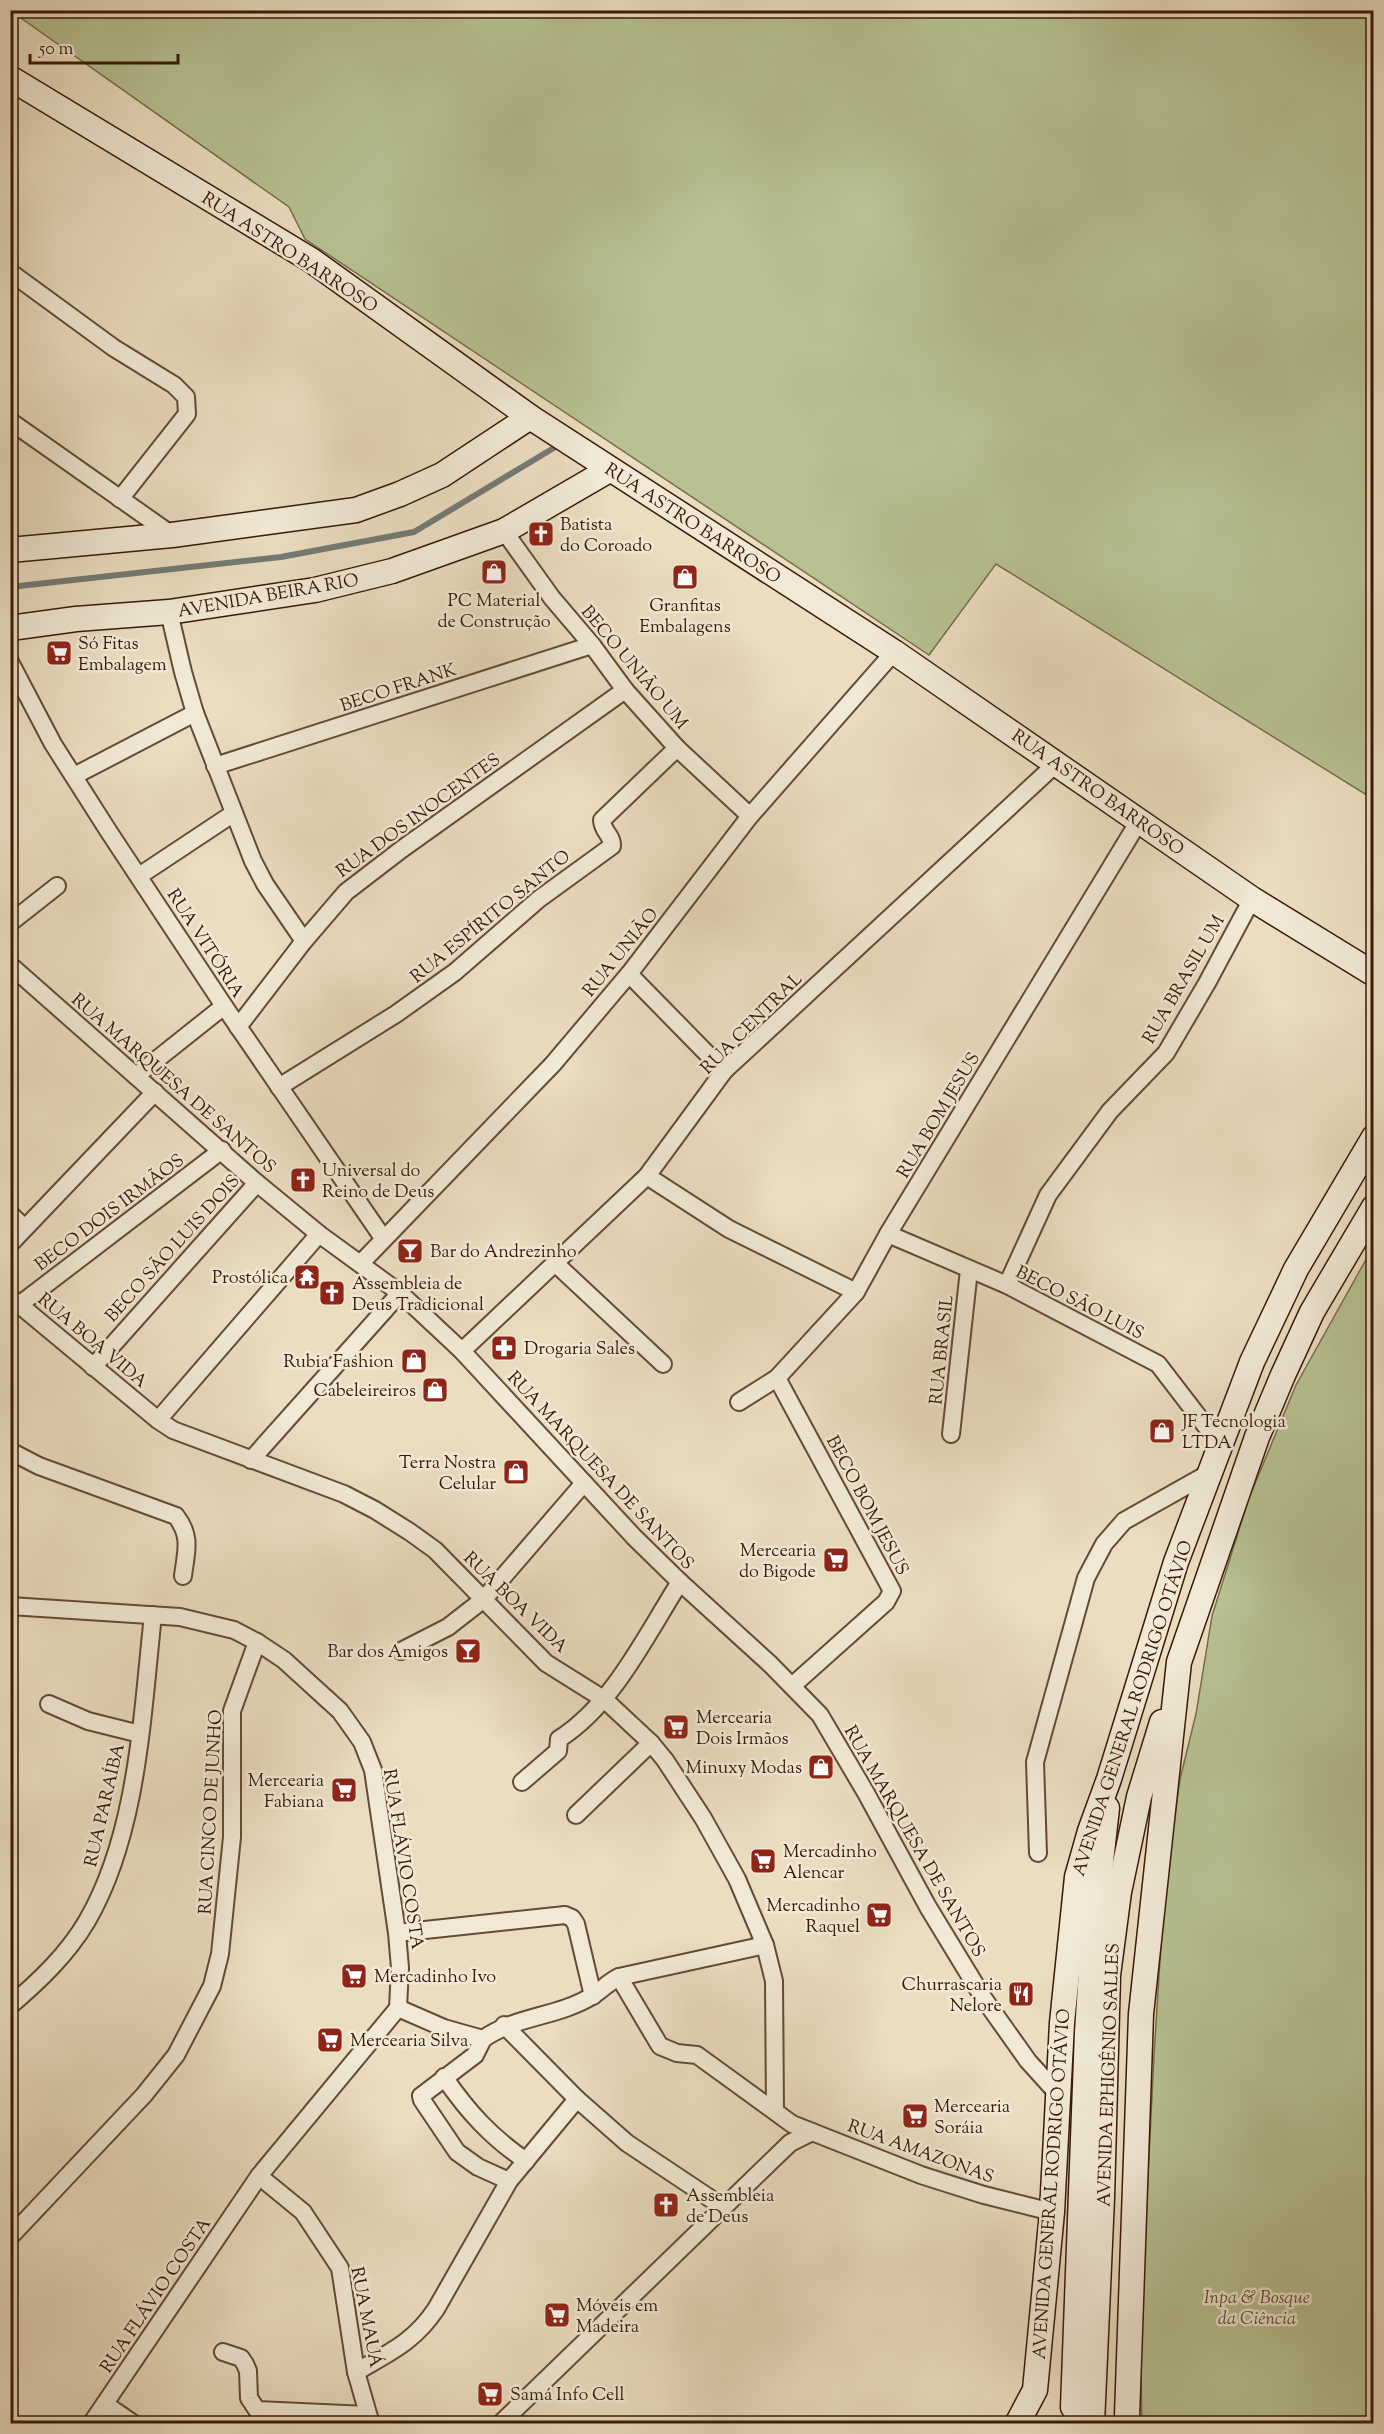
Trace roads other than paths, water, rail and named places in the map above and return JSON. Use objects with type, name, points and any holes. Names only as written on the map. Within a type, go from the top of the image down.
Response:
[{"type":"main road","name":"RUA ASTRO BARROSO","points":[[10,78],[310,260],[530,417],[894,652],[1252,899],[1374,974]]},
{"type":"main road","points":[[10,550],[172,535],[356,510],[400,495],[442,475],[530,417]]},
{"type":"main road","name":"AVENIDA BEIRA RIO","points":[[10,628],[76,619],[169,612],[315,590],[392,571],[504,531],[609,470]]},
{"type":"main road","name":"AVENIDA GENERAL RODRIGO OTÁVIO","points":[[1017,2424],[1035,2390],[1052,2212],[1062,2023],[1077,1877],[1176,1562],[1252,1362],[1296,1269],[1374,1137]]},
{"type":"main road","name":"AVENIDA GENERAL RODRIGO OTÁVIO","points":[[1127,2421],[1135,2126],[1141,2013],[1179,1662],[1257,1437],[1283,1375],[1312,1312],[1374,1208]]},
{"type":"main road","name":"AVENIDA EPHIGÊNIO SALLES","points":[[1092,2424],[1108,1994],[1121,1881],[1139,1797],[1179,1662]]},
{"type":"main road","name":"AVENIDA EPHIGÊNIO SALLES","points":[[1073,2407],[1087,2032],[1094,1925],[1109,1779]]},
{"type":"main road","points":[[1032,2424],[1035,2390]]},
{"type":"street","points":[[10,272],[114,348],[174,385],[186,397],[187,414],[120,499]]},
{"type":"street","points":[[10,421],[172,535]]},
{"type":"street","name":"BECO UNIÃO UM","points":[[504,531],[552,598],[592,645],[625,690],[677,748],[750,816]]},
{"type":"street","points":[[169,612],[195,713],[253,861],[304,940]]},
{"type":"street","name":"BECO FRANK","points":[[215,766],[592,645]]},
{"type":"street","name":"RUA UNIÃO","points":[[361,1263],[553,1064],[629,974],[750,816],[894,652]]},
{"type":"street","name":"RUA VITÓRIA","points":[[10,662],[35,712],[74,776],[238,1027],[383,1239]]},
{"type":"street","name":"RUA DOS INOCENTES","points":[[238,1027],[304,940],[346,892],[402,849],[625,690]]},
{"type":"street","points":[[74,776],[195,713]]},
{"type":"street","name":"RUA ESPÍRITO SANTO","points":[[279,1087],[396,1014],[455,972],[538,899],[612,846],[613,841],[603,828],[602,820],[677,748]]},
{"type":"street","name":"RUA CENTRAL","points":[[462,1351],[647,1176],[724,1071],[1057,763]]},
{"type":"street","points":[[139,876],[234,813]]},
{"type":"street","name":"RUA BOM JESUS","points":[[739,1402],[777,1378],[856,1292],[888,1234],[1138,821]]},
{"type":"street","points":[[10,923],[57,886]]},
{"type":"street","name":"RUA BRASIL UM","points":[[1007,1285],[1048,1195],[1110,1111],[1166,1053],[1252,899]]},
{"type":"street","name":"RUA MARQUESA DE SANTOS","points":[[10,965],[257,1183],[319,1234],[400,1293],[462,1351],[584,1483],[680,1582],[820,1715],[928,1906],[984,1999],[1028,2061],[1057,2093]]},
{"type":"street","points":[[629,974],[724,1071]]},
{"type":"street","points":[[136,1076],[224,1006]]},
{"type":"street","points":[[10,1244],[155,1092]]},
{"type":"street","name":"BECO DOIS IRMÃOS","points":[[15,1301],[222,1150]]},
{"type":"street","points":[[647,1176],[729,1229],[856,1292]]},
{"type":"street","name":"BECO SÃO LUIS DOIS","points":[[93,1366],[257,1183]]},
{"type":"street","points":[[10,1214],[25,1228]]},
{"type":"street","points":[[158,1420],[319,1234]]},
{"type":"street","name":"BECO SÃO LUIS","points":[[888,1234],[1007,1285],[1158,1364],[1221,1446]]},
{"type":"street","points":[[556,1264],[663,1364]]},
{"type":"street","name":"RUA BRASIL","points":[[951,1434],[969,1269]]},
{"type":"street","points":[[251,1460],[400,1293]]},
{"type":"street","name":"RUA BOA VIDA","points":[[15,1301],[158,1420],[180,1433],[311,1481],[375,1510],[435,1550],[546,1663],[605,1700],[651,1743],[665,1760],[703,1818],[737,1878],[765,1945],[774,1981],[775,2109]]},
{"type":"street","name":"BECO BOM JESUS","points":[[777,1378],[892,1591],[886,1602],[792,1686]]},
{"type":"street","points":[[10,1451],[39,1466],[176,1516],[184,1527],[188,1540],[183,1576]]},
{"type":"street","points":[[1038,1853],[1035,1762],[1086,1578],[1104,1544],[1124,1521],[1211,1473]]},
{"type":"street","points":[[401,1651],[448,1627],[484,1599],[584,1483]]},
{"type":"street","points":[[522,1782],[558,1751],[559,1739],[573,1730],[605,1700],[680,1582]]},
{"type":"street","name":"RUA FLÁVIO COSTA","points":[[10,1606],[180,1617],[207,1622],[234,1630],[284,1660],[340,1711],[362,1742],[373,1770],[397,1933],[400,1968],[398,2008],[259,2176],[91,2424]]},
{"type":"street","name":"RUA PARAÍBA","points":[[10,2006],[64,1953],[86,1922],[104,1888],[116,1854],[132,1786],[153,1615]]},
{"type":"street","name":"RUA CINCO DE JUNHO","points":[[10,2238],[144,2096],[176,2055],[212,1986],[222,1934],[232,1837],[232,1711],[257,1642]]},
{"type":"street","points":[[49,1704],[88,1721],[140,1734]]},
{"type":"street","points":[[576,1815],[651,1743]]},
{"type":"street","points":[[397,1933],[565,1915],[572,1918],[576,1924],[593,1996]]},
{"type":"street","points":[[509,2181],[478,2167],[457,2152],[424,2105],[422,2096],[444,2076],[475,2055],[483,2038],[504,2025],[549,2013],[593,1996],[604,1984],[619,1977],[765,1945]]},
{"type":"street","name":"RUA AMAZONAS","points":[[619,1977],[660,2046],[677,2053],[697,2055],[775,2109],[792,2124],[921,2175],[984,2195],[1052,2212]]},
{"type":"street","points":[[398,2008],[444,2028],[483,2038]]},
{"type":"street","points":[[504,2025],[577,2099],[627,2143],[723,2207]]},
{"type":"street","points":[[444,2076],[481,2126],[526,2161]]},
{"type":"street","points":[[356,2372],[409,2341],[423,2328],[509,2181],[577,2099]]},
{"type":"street","points":[[500,2424],[790,2143],[812,2132]]},
{"type":"street","name":"RUA MAUÁ","points":[[259,2176],[303,2212],[340,2268],[356,2372],[369,2419]]},
{"type":"street","points":[[223,2352],[241,2358],[245,2364],[248,2371],[249,2398],[257,2410],[277,2418],[369,2419]]},
{"type":"street","points":[[105,2404],[134,2424]]},
{"type":"waterway","points":[[10,587],[281,557],[414,532],[562,443]]},
{"type":"place","name":"Batista do Coroado","points":[[541,534]]},
{"type":"place","name":"PC Material de Construção","points":[[494,572]]},
{"type":"place","name":"Granfitas Embalagens","points":[[685,577]]},
{"type":"place","name":"Só Fitas Embalagem","points":[[59,653]]},
{"type":"place","name":"Universal do Reino de Deus","points":[[303,1180]]},
{"type":"place","name":"Bar do Andrezinho","points":[[410,1251]]},
{"type":"place","name":"Prostólica","points":[[307,1277]]},
{"type":"place","name":"Assembleia de Deus Tradicional","points":[[332,1293]]},
{"type":"place","name":"Drogaria Sales","points":[[504,1348]]},
{"type":"place","name":"Rubia Fashion","points":[[414,1361]]},
{"type":"place","name":"Cabeleireiros","points":[[435,1390]]},
{"type":"place","name":"JF Tecnologia LTDA","points":[[1162,1431]]},
{"type":"place","name":"Terra Nostra Celular","points":[[516,1472]]},
{"type":"place","name":"Mercearia do Bigode","points":[[836,1560]]},
{"type":"place","name":"Bar dos Amigos","points":[[468,1651]]},
{"type":"place","name":"Mercearia Dois Irmãos","points":[[676,1727]]},
{"type":"place","name":"Minuxy Modas","points":[[821,1767]]},
{"type":"place","name":"Mercearia Fabiana","points":[[344,1790]]},
{"type":"place","name":"Mercadinho Alencar","points":[[763,1861]]},
{"type":"place","name":"Mercadinho Raquel","points":[[879,1915]]},
{"type":"place","name":"Mercadinho Ivo","points":[[354,1976]]},
{"type":"place","name":"Churrascaria Nelore","points":[[1021,1994]]},
{"type":"place","name":"Mercearia Silva","points":[[330,2040]]},
{"type":"place","name":"Mercearia Soráia","points":[[915,2116]]},
{"type":"place","name":"Assembleia de Deus","points":[[666,2205]]},
{"type":"place","name":"Móveis em Madeira","points":[[557,2315]]},
{"type":"place","name":"Samá Info Cell","points":[[490,2394]]},
{"type":"park label","name":"Inpa & Bosque da Ciência","points":[[1257,2307]]}]
